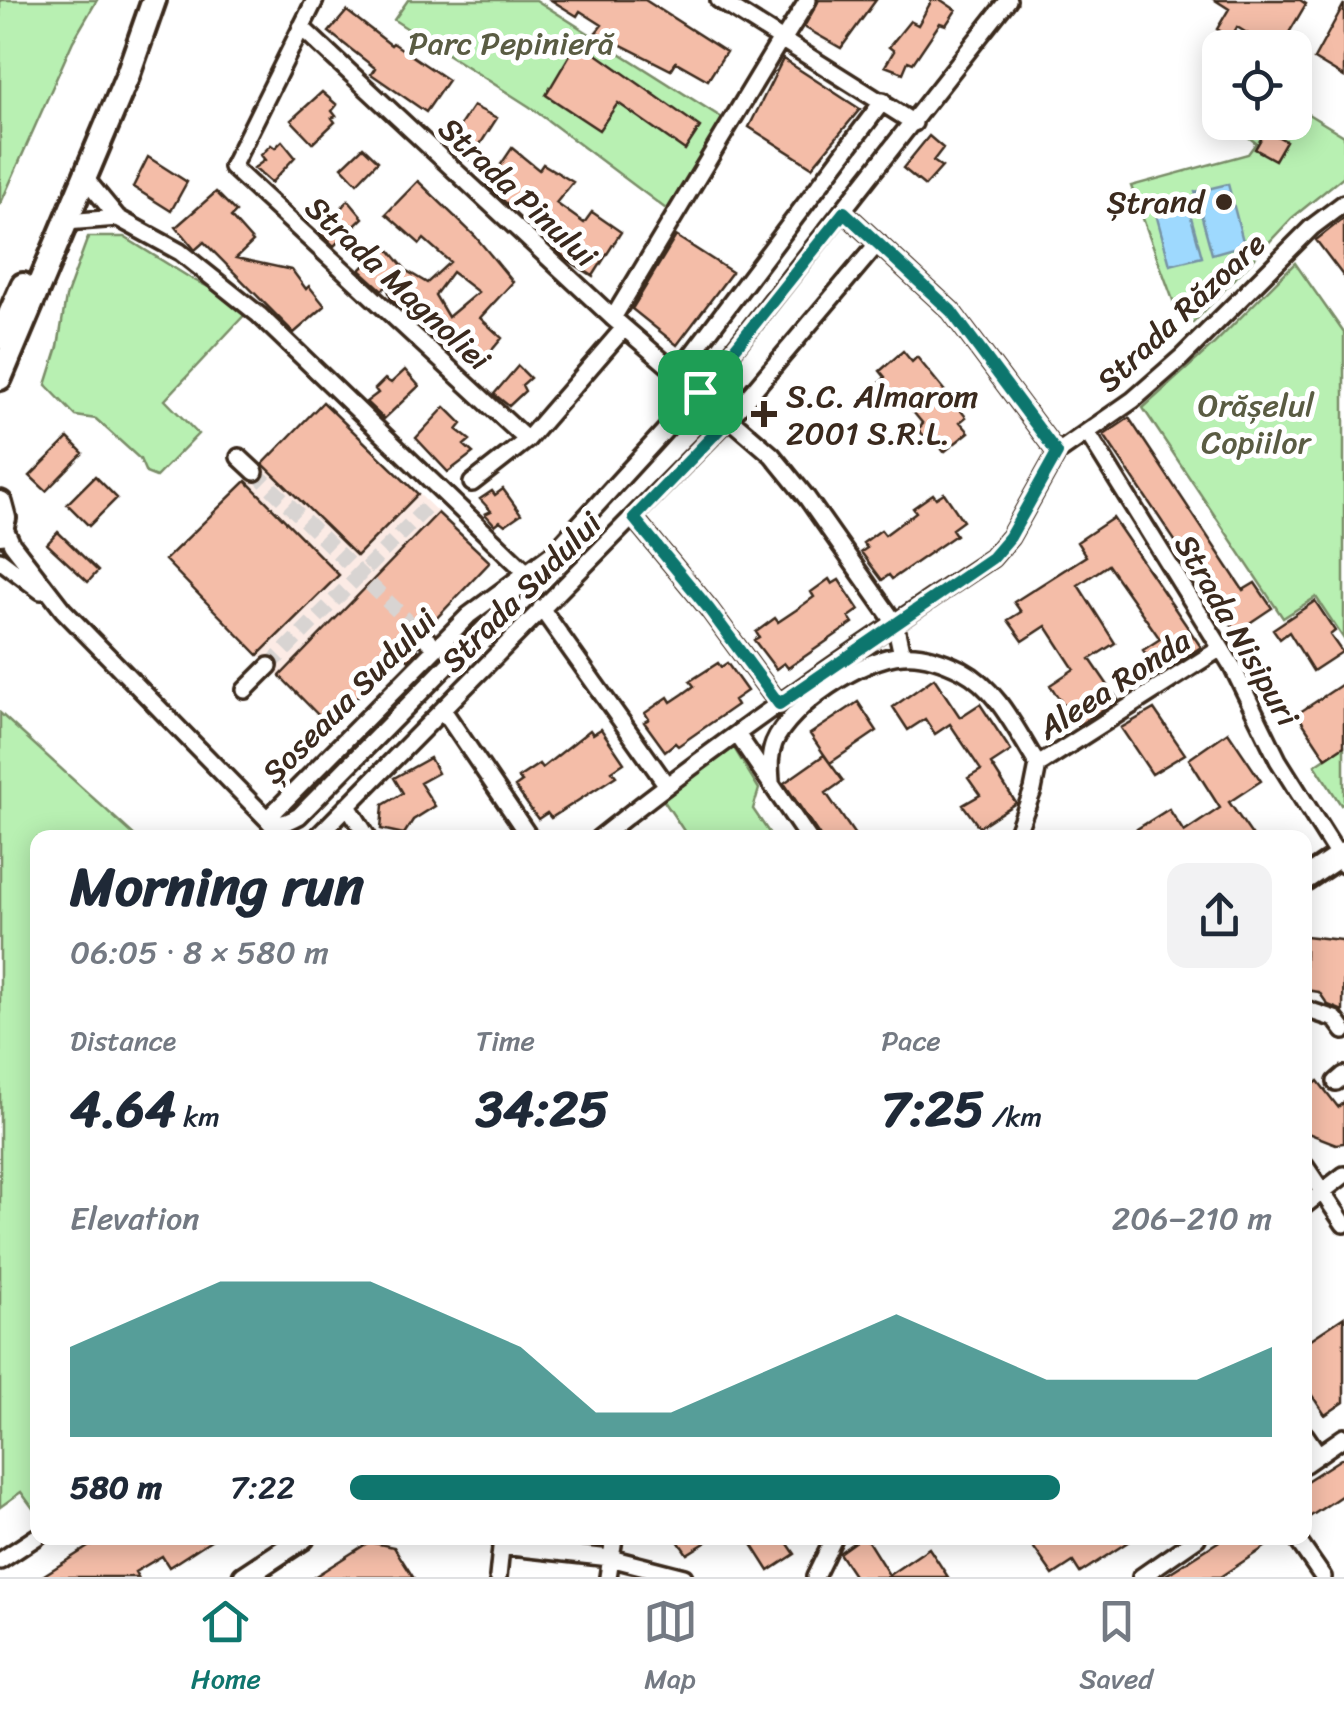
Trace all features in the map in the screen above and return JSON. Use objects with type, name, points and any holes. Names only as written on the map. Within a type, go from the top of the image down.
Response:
[{"type":"highway","points":[[1,368],[127,77],[151,7]]},
{"type":"highway","points":[[0,337],[113,78],[151,7]]},
{"type":"highway","points":[[1,368],[19,296]]},
{"type":"main road","points":[[1312,874],[1342,858]]},
{"type":"main road","points":[[244,1577],[292,1545]]},
{"type":"street","points":[[301,27],[314,0]]},
{"type":"street","points":[[719,0],[914,124]]},
{"type":"street","points":[[472,483],[527,440],[619,323],[808,0]]},
{"type":"street","name":"Șoseaua Sudului","points":[[528,574],[497,615],[298,816],[276,824],[267,819],[469,614],[553,553],[700,392],[1008,0]]},
{"type":"street","name":"Strada Magnoliei","points":[[301,27],[232,167],[527,440]]},
{"type":"street","name":"Strada Pinului","points":[[301,27],[619,323],[772,454],[895,622]]},
{"type":"street","points":[[677,374],[882,101]]},
{"type":"street","points":[[85,178],[118,218],[180,252],[251,308],[528,574]]},
{"type":"street","name":"Strada Răzoare","points":[[609,830],[666,784],[992,558],[1010,537],[1057,453],[1134,400],[1312,226],[1344,202]]},
{"type":"street","points":[[844,212],[951,311],[1057,453]]},
{"type":"street","points":[[66,222],[118,218]]},
{"type":"street","name":"Strada Sudului","points":[[324,830],[730,418],[878,243]]},
{"type":"street","name":"Strada Nisipuri","points":[[1086,432],[1248,694],[1278,760],[1342,858]]},
{"type":"street","points":[[239,457],[255,472]]},
{"type":"street","points":[[429,504],[442,491]]},
{"type":"street","points":[[634,518],[709,609],[779,704]]},
{"type":"street","points":[[1,520],[12,544],[63,610],[276,830]]},
{"type":"street","points":[[0,560],[63,610]]},
{"type":"street","points":[[542,608],[666,784]]},
{"type":"street","points":[[771,781],[774,741],[791,716],[867,664],[902,654],[895,622]]},
{"type":"street","points":[[421,634],[436,648]]},
{"type":"street","name":"Aleea Ronda","points":[[1018,830],[1038,766],[1220,648]]},
{"type":"street","name":"Aleea Ronda","points":[[902,654],[944,662],[984,686],[1038,766]]},
{"type":"street","points":[[245,690],[269,666]]},
{"type":"street","points":[[443,710],[525,830]]},
{"type":"street","points":[[737,734],[803,830]]},
{"type":"street","points":[[348,806],[363,830]]},
{"type":"street","points":[[1312,1011],[1335,1019],[1344,1031]]},
{"type":"street","points":[[1312,1200],[1344,1175]]},
{"type":"street","points":[[1312,1176],[1344,1224]]},
{"type":"street","points":[[1312,1459],[1344,1437]]},
{"type":"street","points":[[0,1561],[30,1541]]},
{"type":"street","points":[[498,1577],[502,1545]]},
{"type":"street","points":[[522,1545],[610,1558],[684,1577]]},
{"type":"street","points":[[608,1577],[613,1545]]},
{"type":"street","points":[[816,1577],[831,1545]]},
{"type":"street","points":[[1141,1577],[1188,1545]]},
{"type":"street","points":[[1301,1545],[1323,1577]]},
{"type":"shaded area","points":[[323,402],[490,562],[412,643],[421,652],[411,662],[401,654],[328,725],[165,560]]},
{"type":"green space","points":[[0,0],[97,0],[73,41],[0,205]]},
{"type":"green space","name":"Parc Pepinieră","points":[[408,0],[536,0],[730,123],[674,215],[530,107],[394,20]]},
{"type":"green space","name":"Ștrand","points":[[1312,116],[1344,136],[1344,176],[1292,218],[1193,323],[1178,314],[1131,186],[1248,154],[1256,143],[1252,140],[1312,140]]},
{"type":"green space","points":[[88,237],[124,237],[192,279],[251,308],[165,400],[198,434],[156,477],[146,473],[140,459],[96,419],[76,416],[46,385],[58,347],[66,297]]},
{"type":"green space","name":"Orășelul Copiilor","points":[[1295,263],[1344,333],[1344,639],[1316,597],[1283,618],[1143,408]]},
{"type":"green space","points":[[0,713],[128,830],[30,830],[30,1504],[21,1492],[0,1507]]},
{"type":"green space","points":[[731,743],[759,789],[753,809],[767,830],[683,830],[660,795]]},
{"type":"green space","points":[[1344,746],[1344,803],[1341,805],[1315,765]]},
{"type":"water","points":[[1228,184],[1244,245],[1212,254],[1195,192]]},
{"type":"water","points":[[1185,195],[1202,257],[1170,265],[1153,203]]},
{"type":"building","points":[[551,0],[645,0],[726,52],[708,80],[676,62],[671,70],[596,32],[602,25],[580,11],[577,16]]},
{"type":"building","points":[[819,0],[876,0],[841,48],[804,27]]},
{"type":"building","points":[[932,0],[941,0],[956,10],[946,25],[940,23],[913,63],[908,61],[903,73],[885,66],[894,51],[889,47],[910,21],[918,25]]},
{"type":"building","points":[[1215,0],[1300,0],[1306,4],[1291,30],[1237,27],[1219,30],[1229,9]]},
{"type":"building","points":[[1344,4],[1344,77],[1314,59]]},
{"type":"building","points":[[347,11],[391,45],[448,80],[426,112],[371,74],[375,68],[329,32]]},
{"type":"building","points":[[578,41],[700,127],[685,150],[618,103],[599,130],[546,95]]},
{"type":"building","points":[[783,59],[860,109],[812,167],[749,127]]},
{"type":"building","points":[[322,92],[337,105],[332,111],[335,122],[313,143],[291,120]]},
{"type":"building","points":[[473,106],[497,118],[470,160],[447,145]]},
{"type":"building","points":[[929,136],[943,148],[933,161],[942,167],[925,186],[903,168]]},
{"type":"building","points":[[1260,140],[1286,141],[1275,160],[1255,149]]},
{"type":"building","points":[[282,141],[295,157],[271,183],[254,168],[265,160],[261,155],[271,145],[275,148]]},
{"type":"building","points":[[363,147],[378,161],[357,183],[342,167]]},
{"type":"building","points":[[512,148],[539,170],[543,164],[573,182],[556,203],[584,223],[592,212],[621,232],[593,276],[566,259],[538,232],[545,223],[512,199],[508,205],[487,185]]},
{"type":"building","points":[[148,157],[187,182],[171,211],[133,187]]},
{"type":"building","points":[[418,181],[475,236],[513,282],[480,318],[502,338],[476,369],[421,318],[416,322],[391,299],[387,286],[382,290],[360,270],[385,245],[407,271],[427,283],[450,262],[424,239],[420,244],[386,214]],"holes":[[[452,272],[478,292],[448,317],[435,295]]]},
{"type":"building","points":[[216,192],[236,212],[231,217],[253,242],[236,258],[292,270],[325,306],[294,333],[204,242],[195,250],[176,227]]},
{"type":"building","points":[[348,200],[363,218],[334,246],[320,233]]},
{"type":"building","points":[[1344,218],[1344,277],[1316,240]]},
{"type":"building","points":[[676,236],[732,272],[677,345],[632,309]]},
{"type":"building","points":[[903,351],[912,362],[917,357],[966,417],[960,422],[969,432],[944,452],[918,429],[923,424],[900,396],[895,400],[880,383],[885,377],[880,371]]},
{"type":"building","points":[[518,366],[530,378],[522,385],[525,391],[509,406],[494,394]]},
{"type":"building","points":[[405,370],[419,386],[384,419],[366,402],[378,393],[375,389],[385,379],[391,383]]},
{"type":"building","points":[[323,402],[418,494],[357,556],[263,464]]},
{"type":"building","points":[[445,407],[462,424],[457,430],[470,440],[464,445],[473,453],[448,472],[416,438]]},
{"type":"building","points":[[1129,418],[1243,590],[1255,583],[1272,608],[1236,632],[1104,435]]},
{"type":"building","points":[[68,438],[83,453],[46,491],[30,476]]},
{"type":"building","points":[[95,476],[117,498],[89,526],[67,504]]},
{"type":"building","points":[[246,481],[339,575],[258,655],[165,560]]},
{"type":"building","points":[[503,489],[521,514],[505,525],[500,521],[495,525],[485,514],[491,511],[480,499]]},
{"type":"building","points":[[944,493],[963,521],[952,529],[956,535],[892,579],[889,575],[882,580],[861,552],[867,548],[863,543],[881,530],[885,535],[933,494],[936,498]]},
{"type":"building","points":[[438,513],[490,562],[429,626],[419,623],[412,627],[412,644],[418,650],[409,660],[402,653],[328,725],[280,676]]},
{"type":"building","points":[[1113,518],[1201,647],[1160,674],[1143,650],[1160,639],[1108,565],[1078,585],[1115,643],[1090,659],[1118,700],[1077,726],[1050,685],[1074,669],[1046,626],[1023,641],[1008,620],[1021,612],[1014,602],[1086,556],[1077,542]]},
{"type":"building","points":[[58,532],[98,571],[88,582],[47,544]]},
{"type":"building","points":[[829,579],[832,584],[839,580],[859,610],[849,617],[853,623],[788,668],[784,663],[776,669],[754,640],[759,637],[756,632],[814,597],[811,592]]},
{"type":"building","points":[[1315,601],[1335,631],[1330,635],[1342,652],[1313,671],[1289,632],[1280,639],[1273,629]]},
{"type":"building","points":[[718,663],[721,667],[727,663],[747,691],[734,700],[737,705],[665,751],[644,722],[649,719],[645,713],[668,697],[671,702],[683,694],[694,686],[690,681]]},
{"type":"building","points":[[934,678],[960,717],[980,704],[1011,751],[991,764],[1016,803],[979,827],[963,805],[980,795],[968,778],[981,770],[950,724],[935,734],[925,719],[908,730],[893,707]]},
{"type":"building","points":[[1344,683],[1344,746],[1326,758],[1297,714]]},
{"type":"building","points":[[858,702],[877,731],[830,763],[810,734]]},
{"type":"building","points":[[1154,709],[1185,754],[1152,774],[1121,728]]},
{"type":"building","points":[[601,729],[624,763],[612,771],[616,776],[551,818],[547,813],[538,819],[515,787],[522,782],[518,778],[539,764],[542,768],[590,730],[593,734]]},
{"type":"building","points":[[1228,732],[1261,781],[1229,802],[1248,830],[1187,830],[1220,808],[1189,759]]},
{"type":"building","points":[[824,755],[843,781],[826,793],[851,830],[816,830],[784,783]]},
{"type":"building","points":[[430,758],[438,773],[420,783],[435,806],[413,820],[407,830],[381,829],[383,805],[403,793],[394,778]]},
{"type":"building","points":[[1169,809],[1183,830],[1138,830],[1137,829]]},
{"type":"building","points":[[1312,937],[1341,940],[1343,1011],[1328,1005],[1319,992],[1312,991]]},
{"type":"building","points":[[1318,1081],[1338,1107],[1344,1102],[1344,1143],[1312,1135],[1312,1086]]},
{"type":"building","points":[[1344,1317],[1344,1402],[1325,1415],[1312,1396],[1312,1338]]},
{"type":"building","points":[[1344,1457],[1344,1494],[1312,1515],[1312,1478]]},
{"type":"building","points":[[91,1545],[203,1545],[169,1567],[162,1556],[135,1572],[138,1577],[41,1577]]},
{"type":"building","points":[[364,1545],[384,1545],[394,1547],[413,1577],[314,1577]]},
{"type":"building","points":[[681,1545],[702,1545],[687,1554]]},
{"type":"building","points":[[752,1545],[789,1545],[795,1554],[769,1571]]},
{"type":"building","points":[[850,1545],[870,1545],[889,1575],[929,1548],[948,1577],[855,1577],[839,1553]]},
{"type":"building","points":[[1032,1545],[1123,1545],[1080,1573],[1073,1562],[1053,1575]]},
{"type":"building","points":[[1213,1545],[1265,1547],[1220,1577],[1163,1577]]},
{"type":"tunnel","points":[[255,472],[421,634]]},
{"type":"tunnel","points":[[269,666],[429,505]]},
{"type":"place","name":"Ștrand","points":[[1224,202]]},
{"type":"place","name":"S.C. Almarom 2001 S.R.L.","points":[[764,414]]},
{"type":"route","points":[[844,212],[951,311],[1057,453],[1010,537],[992,558],[779,704],[709,609],[634,518],[730,418],[700,392],[844,212]]}]
